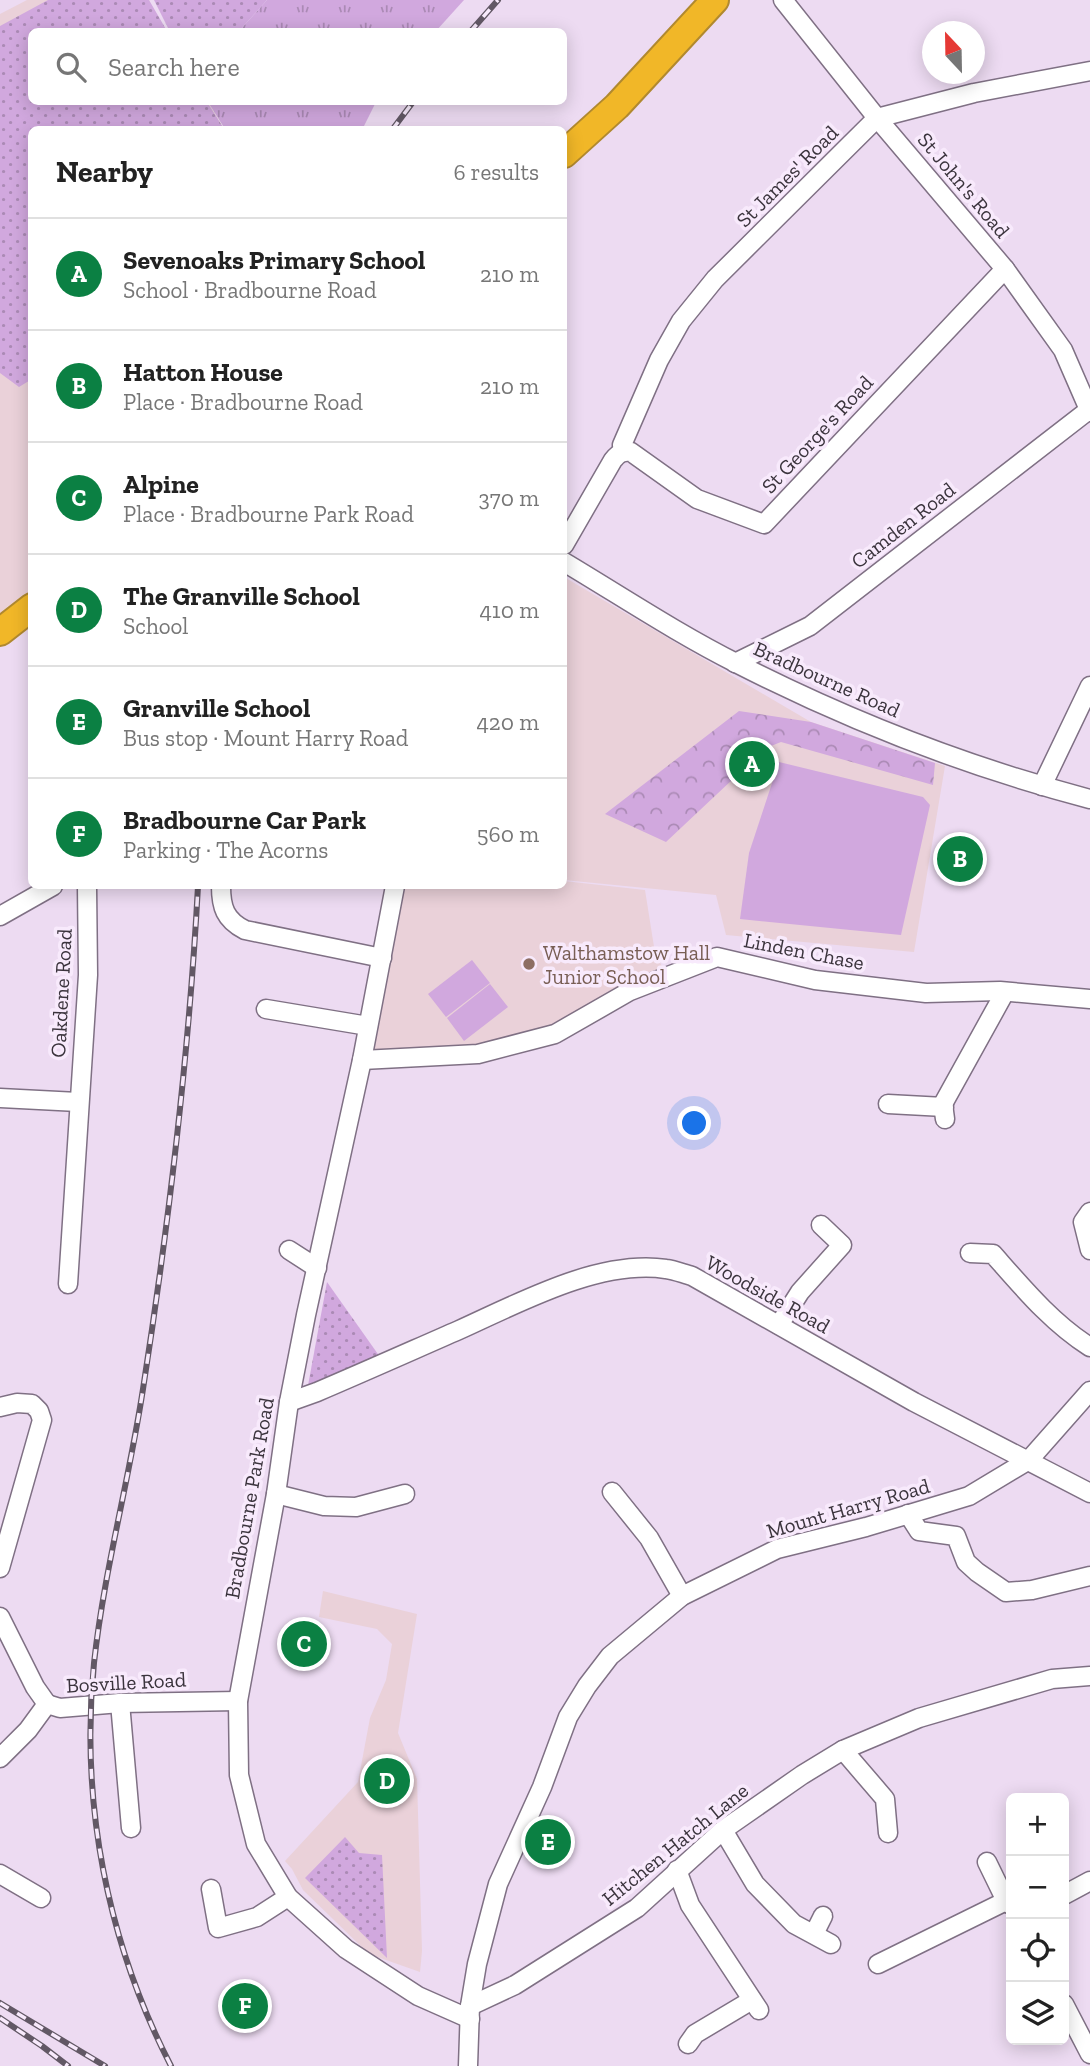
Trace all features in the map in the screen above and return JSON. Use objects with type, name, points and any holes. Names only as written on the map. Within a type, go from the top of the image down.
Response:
[{"type":"highway","points":[[567,151],[617,106],[715,0]]},
{"type":"highway","points":[[0,632],[28,610]]},
{"type":"street","name":"St John's Road","points":[[783,0],[877,118],[1005,269],[1063,350],[1089,410]]},
{"type":"street","points":[[877,118],[974,93],[1090,71]]},
{"type":"street","name":"St James' Road","points":[[624,452],[622,445],[659,360],[681,321],[715,279],[877,118]]},
{"type":"street","name":"St George's Road","points":[[624,452],[631,452],[697,499],[764,524],[1005,269]]},
{"type":"street","name":"Camden Road","points":[[735,663],[810,626],[1089,410]]},
{"type":"street","points":[[567,540],[613,460],[624,452]]},
{"type":"street","name":"Bradbourne Road","points":[[567,564],[735,663],[822,705],[932,750],[1090,799]]},
{"type":"street","points":[[1042,786],[1090,686]]},
{"type":"street","points":[[0,916],[48,889]]},
{"type":"street","name":"Oakdene Road","points":[[68,1284],[88,975],[88,889]]},
{"type":"street","points":[[221,889],[222,907],[226,915],[231,922],[245,930],[382,958]]},
{"type":"street","name":"Bradbourne Park Road","points":[[394,889],[369,1026],[289,1402],[276,1494],[238,1700],[239,1775],[256,1844],[288,1897],[346,1950],[418,1996],[470,2012]]},
{"type":"street","name":"Linden Chase","points":[[362,1060],[478,1054],[555,1034],[630,990],[717,957],[815,980],[926,993],[1005,992],[1090,999]]},
{"type":"street","points":[[888,1104],[944,1113],[1005,992]]},
{"type":"street","points":[[266,1009],[369,1026]]},
{"type":"street","points":[[0,1098],[78,1102]]},
{"type":"street","points":[[1087,1254],[1083,1222],[1090,1212]]},
{"type":"street","points":[[779,1325],[800,1292],[842,1245],[821,1225]]},
{"type":"street","points":[[289,1250],[317,1268]]},
{"type":"street","points":[[970,1253],[993,1254],[1030,1296],[1075,1338],[1090,1347]]},
{"type":"street","name":"Woodside Road","points":[[289,1402],[577,1280],[612,1271],[668,1269],[692,1276],[914,1402],[1090,1493]]},
{"type":"street","name":"Mount Harry Road","points":[[470,2012],[477,1964],[498,1884],[542,1787],[568,1717],[610,1656],[682,1596],[777,1549],[866,1527],[969,1496],[1029,1460],[1090,1391]]},
{"type":"street","points":[[0,1407],[17,1403],[32,1404],[39,1411],[42,1420],[0,1569]]},
{"type":"street","points":[[612,1492],[649,1538],[682,1596]]},
{"type":"street","points":[[276,1494],[324,1506],[356,1507],[405,1494]]},
{"type":"street","points":[[908,1514],[919,1531],[956,1536],[966,1562],[1006,1592],[1032,1590],[1090,1576]]},
{"type":"street","points":[[0,1617],[35,1687],[47,1704]]},
{"type":"street","name":"Hitchen Hatch Lane","points":[[470,2012],[637,1908],[723,1830],[802,1775],[844,1751],[919,1718],[1052,1679],[1090,1675]]},
{"type":"street","name":"Bosville Road","points":[[0,1758],[28,1730],[47,1704],[60,1708],[120,1703],[238,1700]]},
{"type":"street","points":[[120,1703],[131,1828]]},
{"type":"street","points":[[844,1751],[885,1799],[888,1833]]},
{"type":"street","points":[[723,1830],[755,1884],[794,1924],[831,1944]]},
{"type":"street","points":[[987,1862],[1006,1897]]},
{"type":"street","points":[[677,1870],[690,1905],[756,2005],[695,2034],[688,2044]]},
{"type":"street","points":[[0,1874],[41,1898]]},
{"type":"street","points":[[1069,1892],[1090,1881]]},
{"type":"street","points":[[211,1888],[218,1928],[257,1917],[288,1897]]},
{"type":"street","points":[[878,1964],[1006,1904]]},
{"type":"street","points":[[814,1934],[822,1916]]},
{"type":"street","points":[[468,2066],[470,2012]]},
{"type":"street","points":[[1069,2014],[1090,2054]]},
{"type":"shaded area","points":[[27,0],[151,0],[47,28],[28,28],[28,105],[210,105],[222,126],[28,126],[28,597],[0,617],[0,14]]},
{"type":"shaded area","points":[[567,579],[811,722],[945,766],[914,952],[726,935],[716,895],[567,880]]},
{"type":"shaded area","points":[[567,881],[645,890],[655,953],[666,974],[554,1033],[477,1050],[371,1054],[404,889],[567,889]]},
{"type":"shaded area","points":[[323,1591],[417,1614],[398,1733],[417,1779],[422,1951],[420,1972],[369,1954],[303,1890],[285,1861],[358,1782],[370,1718],[386,1680],[392,1644],[377,1629],[319,1617]]},
{"type":"green space","points":[[48,0],[149,0],[165,28],[28,28],[28,105],[209,105],[222,126],[28,126],[28,381],[19,387],[0,373],[0,26]]},
{"type":"green space","points":[[154,0],[267,0],[242,28],[168,28]]},
{"type":"green space","points":[[267,0],[464,0],[439,28],[242,28]]},
{"type":"green space","points":[[210,105],[374,105],[364,126],[223,126]]},
{"type":"green space","points":[[739,711],[811,722],[935,763],[933,785],[781,742],[766,748],[666,842],[605,814]]},
{"type":"green space","points":[[779,762],[923,797],[930,805],[901,935],[740,919],[749,853]]},
{"type":"green space","points":[[472,960],[490,983],[446,1017],[428,994]]},
{"type":"green space","points":[[490,984],[508,1007],[464,1041],[447,1018]]},
{"type":"green space","points":[[327,1282],[380,1357],[307,1391]]},
{"type":"green space","points":[[345,1837],[359,1853],[382,1855],[387,1958],[305,1878]]},
{"type":"railway","points":[[474,28],[498,0]]},
{"type":"railway","points":[[395,126],[411,105]]},
{"type":"railway","points":[[171,2066],[130,1970],[103,1870],[95,1819],[91,1715],[98,1629],[137,1423],[169,1201],[189,1012],[198,889]]},
{"type":"railway","points":[[0,2003],[105,2066]]},
{"type":"railway","points":[[0,2018],[68,2066]]},
{"type":"place","name":"Sevenoaks Primary School","points":[[752,764]]},
{"type":"place","name":"Hatton House","points":[[960,859]]},
{"type":"place","name":"Walthamstow Hall Junior School","points":[[529,964]]},
{"type":"place","name":"Alpine","points":[[304,1644]]},
{"type":"place","name":"The Granville School","points":[[387,1781]]},
{"type":"place","name":"Granville School","points":[[548,1842]]},
{"type":"place","name":"Bradbourne Car Park","points":[[245,2006]]}]
